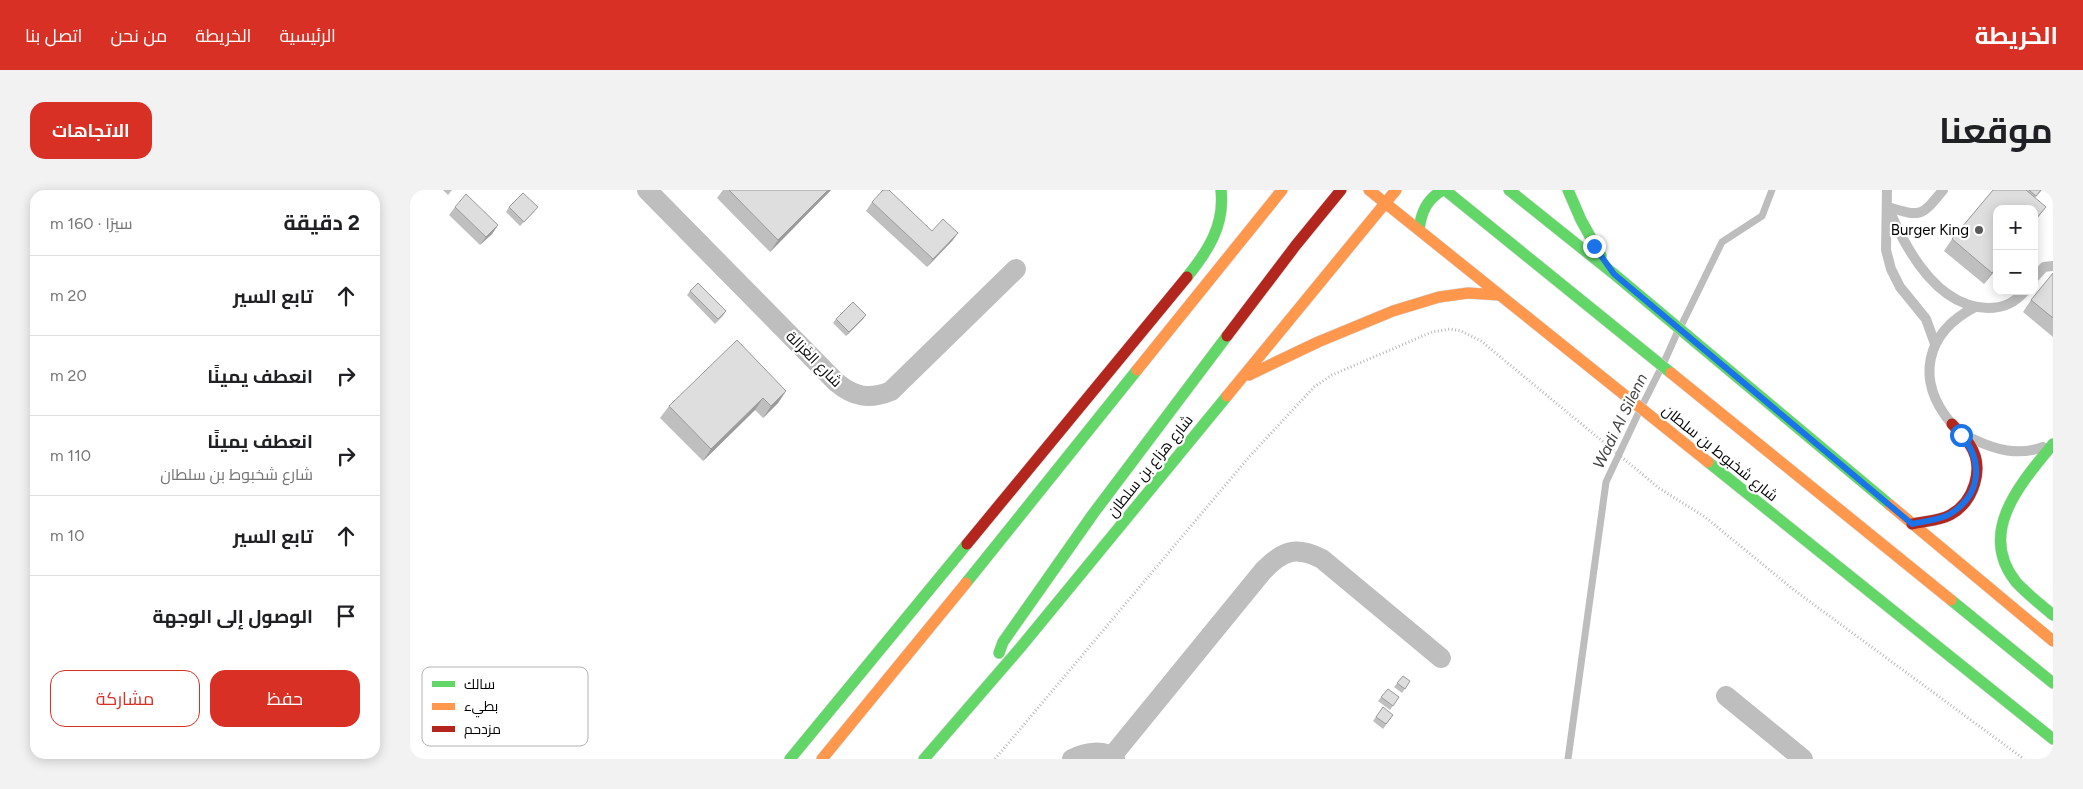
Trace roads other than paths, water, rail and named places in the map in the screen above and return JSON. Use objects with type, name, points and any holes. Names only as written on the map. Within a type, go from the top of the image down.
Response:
[{"type":"main road","points":[[790,759],[1202,259],[1212,244],[1218,228],[1222,198],[1220,190]]},
{"type":"main road","points":[[822,759],[956,597],[1282,190]]},
{"type":"main road","points":[[981,693],[1003,642],[1087,521],[1340,190]]},
{"type":"main road","name":"شارع شخبوط بن سلطان","points":[[1369,190],[2053,739]]},
{"type":"main road","points":[[1384,190],[1386,203]]},
{"type":"main road","name":"شارع هزاع بن سلطان","points":[[924,759],[981,693],[1396,190]]},
{"type":"main road","points":[[1419,230],[1422,212],[1426,204],[1437,193],[1444,190],[2053,683]]},
{"type":"main road","points":[[1509,190],[1614,274],[2053,641]]},
{"type":"main road","points":[[1568,190],[1594,246],[1614,274]]},
{"type":"main road","points":[[1324,191],[1327,206]]},
{"type":"main road","points":[[1241,379],[1318,342],[1393,311],[1439,297],[1468,294],[1499,295]]},
{"type":"main road","points":[[1912,524],[1949,516],[1965,503],[1975,485],[1977,464],[1970,445],[1952,424]]},
{"type":"main road","points":[[2053,444],[2019,487],[2005,512],[2000,540],[2008,568],[2025,591],[2053,615]]},
{"type":"street","name":"شارع الغَزالة","points":[[647,190],[836,382],[856,396],[868,398],[880,396],[891,391],[1016,269]]},
{"type":"street","points":[[1072,759],[1080,755],[1096,752],[1114,758],[1263,571],[1274,560],[1289,552],[1307,552],[1322,559],[1441,658]]},
{"type":"street","points":[[1726,696],[1803,759]]},
{"type":"lane","points":[[1887,190],[1886,250],[1891,269],[1900,287],[1926,319],[1935,344]]},
{"type":"lane","points":[[1888,207],[1912,214],[1923,212],[1927,210],[1943,190]]},
{"type":"lane","points":[[1888,207],[1901,238],[1917,262],[1936,283],[1959,301],[1975,308],[2000,308],[2013,303],[2021,295]]},
{"type":"lane","points":[[2038,275],[2049,267],[2053,257]]},
{"type":"lane","points":[[1975,308],[1959,316],[1945,328],[1935,344],[1930,361],[1930,378],[1933,396],[1941,411],[1952,424],[1972,439],[1998,450],[2012,452],[2034,450],[2053,444]]},
{"type":"waterway","name":"Wadi Al Silenn","points":[[1682,324],[1722,242],[1762,216],[1772,190]]},
{"type":"waterway","name":"Wadi Al Silenn","points":[[1665,360],[1677,333]]},
{"type":"waterway","name":"Wadi Al Silenn","points":[[1644,402],[1659,372]]},
{"type":"waterway","name":"Wadi Al Silenn","points":[[1568,759],[1606,482],[1638,414]]},
{"type":"place","name":"Burger King","points":[[1979,230]]}]
